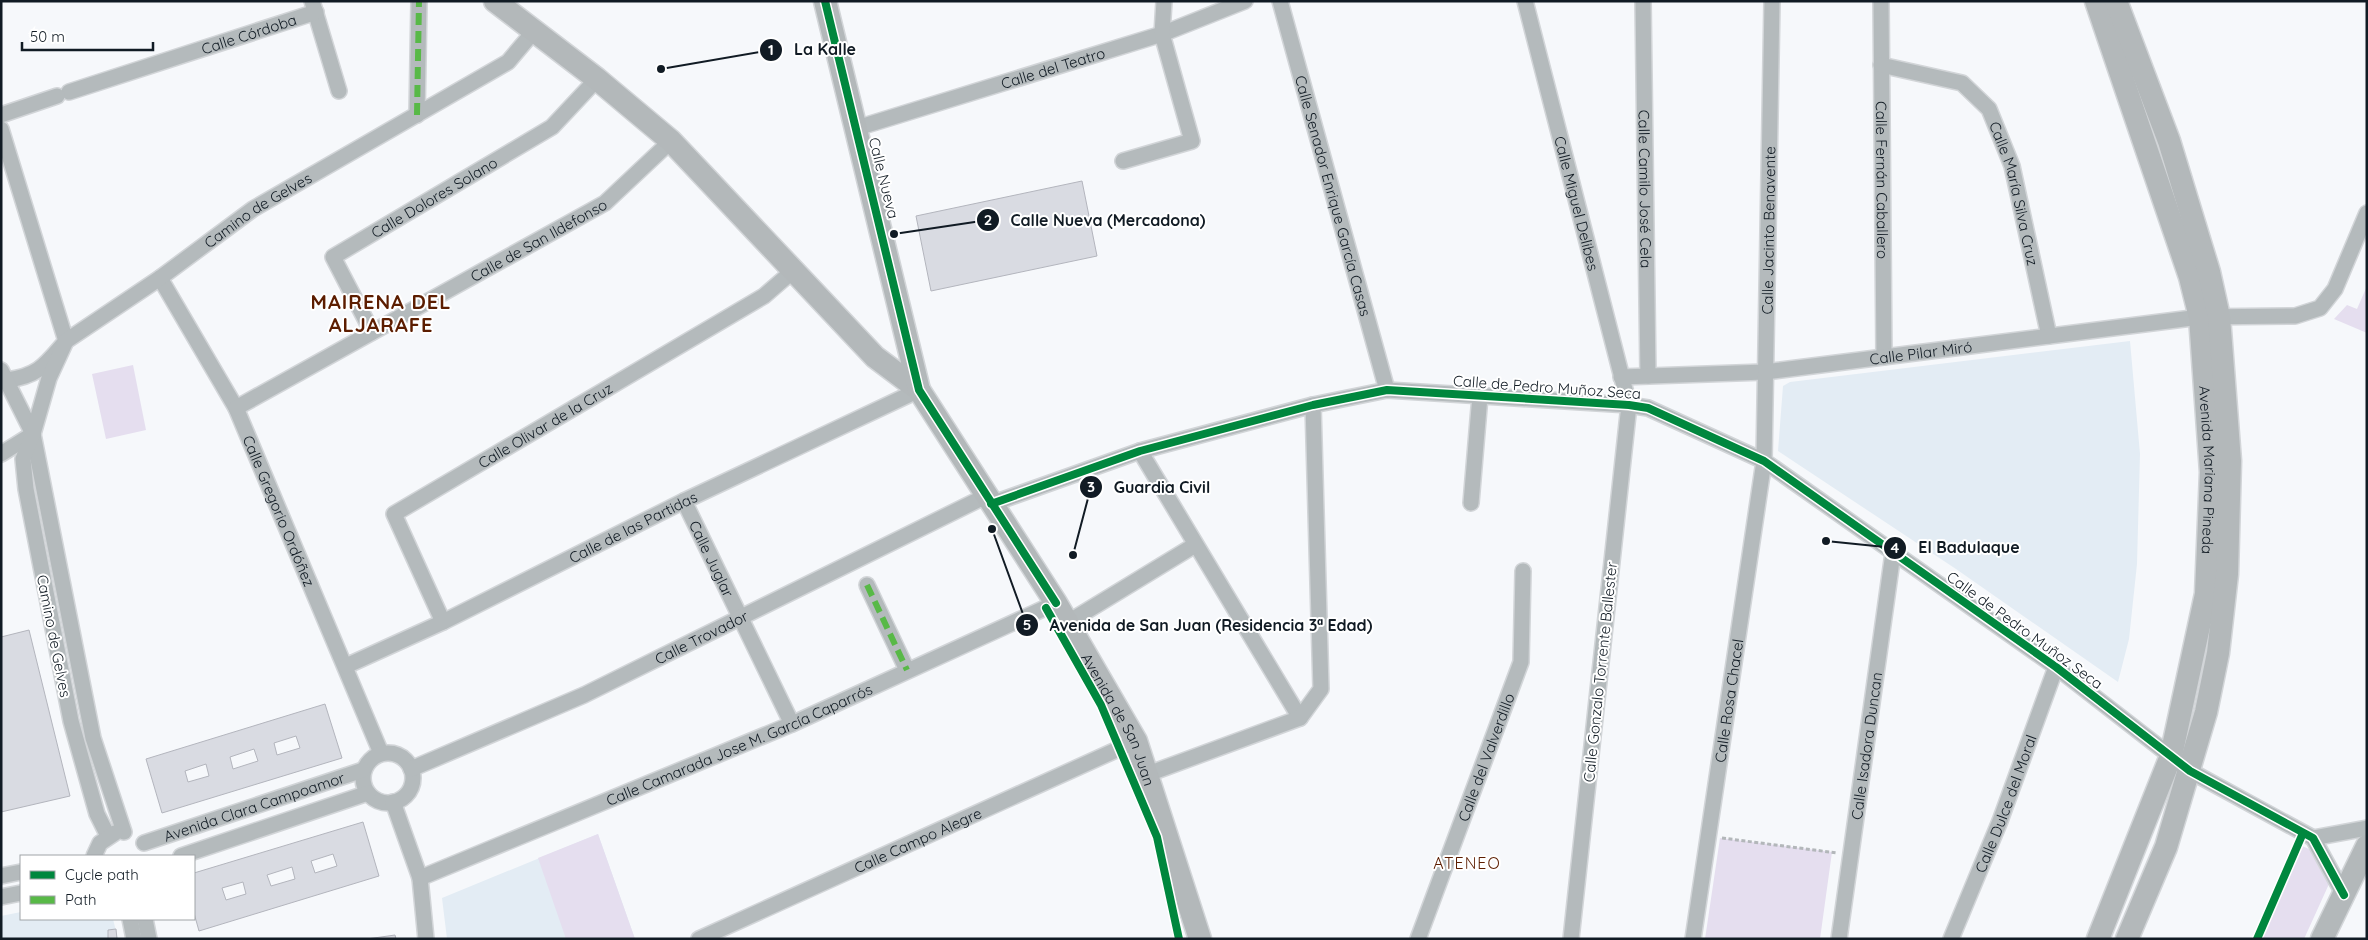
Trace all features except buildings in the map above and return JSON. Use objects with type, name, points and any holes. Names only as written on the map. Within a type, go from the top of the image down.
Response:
[{"type":"street","points":[[417,115],[419,1]]},
{"type":"street","points":[[495,1],[598,79],[672,141],[875,356],[919,390]]},
{"type":"street","name":"Calle Nueva","points":[[826,1],[858,128],[919,390]]},
{"type":"street","points":[[1123,161],[1192,141],[1162,34],[1164,1]]},
{"type":"street","name":"Calle del Teatro","points":[[858,128],[1162,34],[1245,1]]},
{"type":"street","name":"Calle Senador Enrique García Casas","points":[[1280,1],[1387,390]]},
{"type":"street","name":"Calle Miguel Delibes","points":[[1525,1],[1629,405]]},
{"type":"street","name":"Calle Camilo José Cela","points":[[1643,1],[1648,376]]},
{"type":"street","name":"Calle Jacinto Benavente","points":[[1764,461],[1772,1]]},
{"type":"street","name":"Calle Fernán Caballero","points":[[1881,1],[1884,357]]},
{"type":"street","name":"Avenida Mariana Pineda","points":[[2096,1],[2190,277],[2210,317],[2230,461],[2227,574],[2218,653],[2206,712],[2166,847],[2127,939]]},
{"type":"street","name":"Avenida Mariana Pineda","points":[[2098,939],[2171,756],[2206,594],[2211,472],[2210,272],[2169,141],[2116,1]]},
{"type":"street","points":[[314,7],[338,91]]},
{"type":"street","name":"Calle Córdoba","points":[[1,115],[314,7]]},
{"type":"street","name":"Camino de Gelves","points":[[108,836],[97,814],[71,721],[26,490],[23,459],[33,434],[49,378],[66,341],[160,278],[253,209],[508,62],[535,30]]},
{"type":"street","name":"Calle María Silva Cruz","points":[[1881,65],[1962,83],[1989,109],[2012,166],[2049,336]]},
{"type":"street","name":"Calle Dolores Solano","points":[[372,332],[333,257],[552,127],[598,79]]},
{"type":"street","points":[[1,129],[66,341],[41,368],[26,378],[4,375]]},
{"type":"street","name":"Calle de San Ildefonso","points":[[236,408],[605,204],[672,141]]},
{"type":"street","name":"Calle Pilar Miró","points":[[1621,377],[1765,372],[2210,317],[2295,316],[2320,308],[2335,289],[2367,213]]},
{"type":"street","name":"Calle Olivar de la Cruz","points":[[443,622],[394,514],[764,296],[794,270]]},
{"type":"street","name":"Calle Gregorio Ordóñez","points":[[160,278],[236,408],[381,753]]},
{"type":"street","points":[[887,366],[896,352],[909,345]]},
{"type":"street","points":[[1,454],[33,434],[4,375]]},
{"type":"street","name":"Calle de las Partidas","points":[[346,666],[443,622],[684,501],[919,390]]},
{"type":"street","name":"Avenida de San Juan","points":[[919,390],[1056,603],[1136,741],[1200,939]]},
{"type":"street","name":"Calle de Pedro Muñoz Seca","points":[[989,500],[1140,451],[1313,405],[1387,390],[1629,405],[1648,408],[1764,461],[1893,554],[2056,667],[2190,771],[2313,838]]},
{"type":"street","points":[[1471,503],[1480,396]]},
{"type":"street","points":[[1148,774],[1300,718],[1321,689],[1313,405]]},
{"type":"street","name":"Calle Gonzalo Torrente Ballester","points":[[1571,939],[1629,405]]},
{"type":"street","name":"Camino de Gelves","points":[[33,434],[93,738],[124,832]]},
{"type":"street","points":[[1140,451],[1300,718]]},
{"type":"street","name":"Calle Rosa Chacel","points":[[1693,939],[1764,461]]},
{"type":"street","name":"Calle Trovador","points":[[411,769],[584,695],[989,500]]},
{"type":"street","name":"Calle Juglar","points":[[684,501],[792,724]]},
{"type":"street","points":[[1067,623],[1195,545]]},
{"type":"street","name":"Calle Isadora Duncan","points":[[1839,939],[1893,554]]},
{"type":"street","name":"Calle del Valverdillo","points":[[1418,939],[1521,662],[1523,571]]},
{"type":"street","points":[[867,585],[908,670]]},
{"type":"street","name":"Calle Camarada Jose M. García Caparrós","points":[[420,878],[792,724],[1056,603]]},
{"type":"street","name":"Calle Dulce del Moral","points":[[1951,939],[2000,821],[2056,667]]},
{"type":"street","name":"Calle Campo Alegre","points":[[698,939],[1136,741]]},
{"type":"street","points":[[381,753],[396,754],[402,757],[411,769],[412,786],[401,799],[393,802],[379,801],[368,793],[362,778],[364,770],[374,757],[381,753]]},
{"type":"street","name":"Avenida Clara Campoamor","points":[[147,850],[364,770]]},
{"type":"street","name":"Avenida Clara Campoamor","points":[[184,855],[368,793]]},
{"type":"street","points":[[393,802],[420,878],[426,939]]},
{"type":"street","points":[[2344,895],[2313,838],[2367,828]]},
{"type":"street","points":[[94,855],[100,842],[108,836],[124,832],[133,834],[147,850]]},
{"type":"street","points":[[2322,939],[2367,846]]},
{"type":"street","points":[[1,876],[20,872]]},
{"type":"street","points":[[1,897],[20,893]]},
{"type":"street","points":[[130,920],[134,939]]},
{"type":"street","points":[[145,920],[149,939]]},
{"type":"path","points":[[1708,836],[1850,854]]},
{"type":"shaded area","points":[[2367,286],[2367,333],[2334,319],[2347,305],[2357,309]]},
{"type":"shaded area","points":[[2130,341],[2140,454],[2137,564],[2129,639],[2118,682],[1956,569],[1778,451],[1783,386],[1790,382]]},
{"type":"shaded area","points":[[133,365],[146,430],[106,439],[92,374]]},
{"type":"shaded area","points":[[598,834],[635,939],[447,939],[442,898]]},
{"type":"shaded area","points":[[598,834],[635,939],[566,939],[538,858]]},
{"type":"shaded area","points":[[1720,838],[1832,852],[1820,939],[1705,939]]},
{"type":"shaded area","points":[[2302,846],[2316,852],[2329,884],[2304,939],[2256,939]]},
{"type":"shaded area","points":[[20,912],[20,920],[113,920],[118,939],[1,939],[1,916]]},
{"type":"marked path","points":[[417,115],[419,1]]},
{"type":"marked path","points":[[867,585],[907,670]]},
{"type":"cycle path","points":[[825,1],[919,390],[1056,603]]},
{"type":"cycle path","points":[[991,504],[1140,451],[1313,405],[1387,390],[1629,405],[1648,408],[1764,461],[2056,667],[2190,771],[2313,838],[2344,895]]},
{"type":"cycle path","points":[[1046,608],[1101,705],[1157,837],[1179,939]]},
{"type":"cycle path","points":[[2257,939],[2303,833]]},
{"type":"place","name":"La Kalle","points":[[661,69]]},
{"type":"place","name":"Calle Nueva (Mercadona)","points":[[894,234]]},
{"type":"place","name":"Avenida de San Juan (Residencia 3ª Edad)","points":[[992,529]]},
{"type":"place","name":"El Badulaque","points":[[1826,541]]},
{"type":"place","name":"Guardia Civil","points":[[1073,555]]},
{"type":"district","name":"MAIRENA DEL ALJARAFE","points":[[381,312]]},
{"type":"district","name":"ATENEO","points":[[1467,863]]}]
